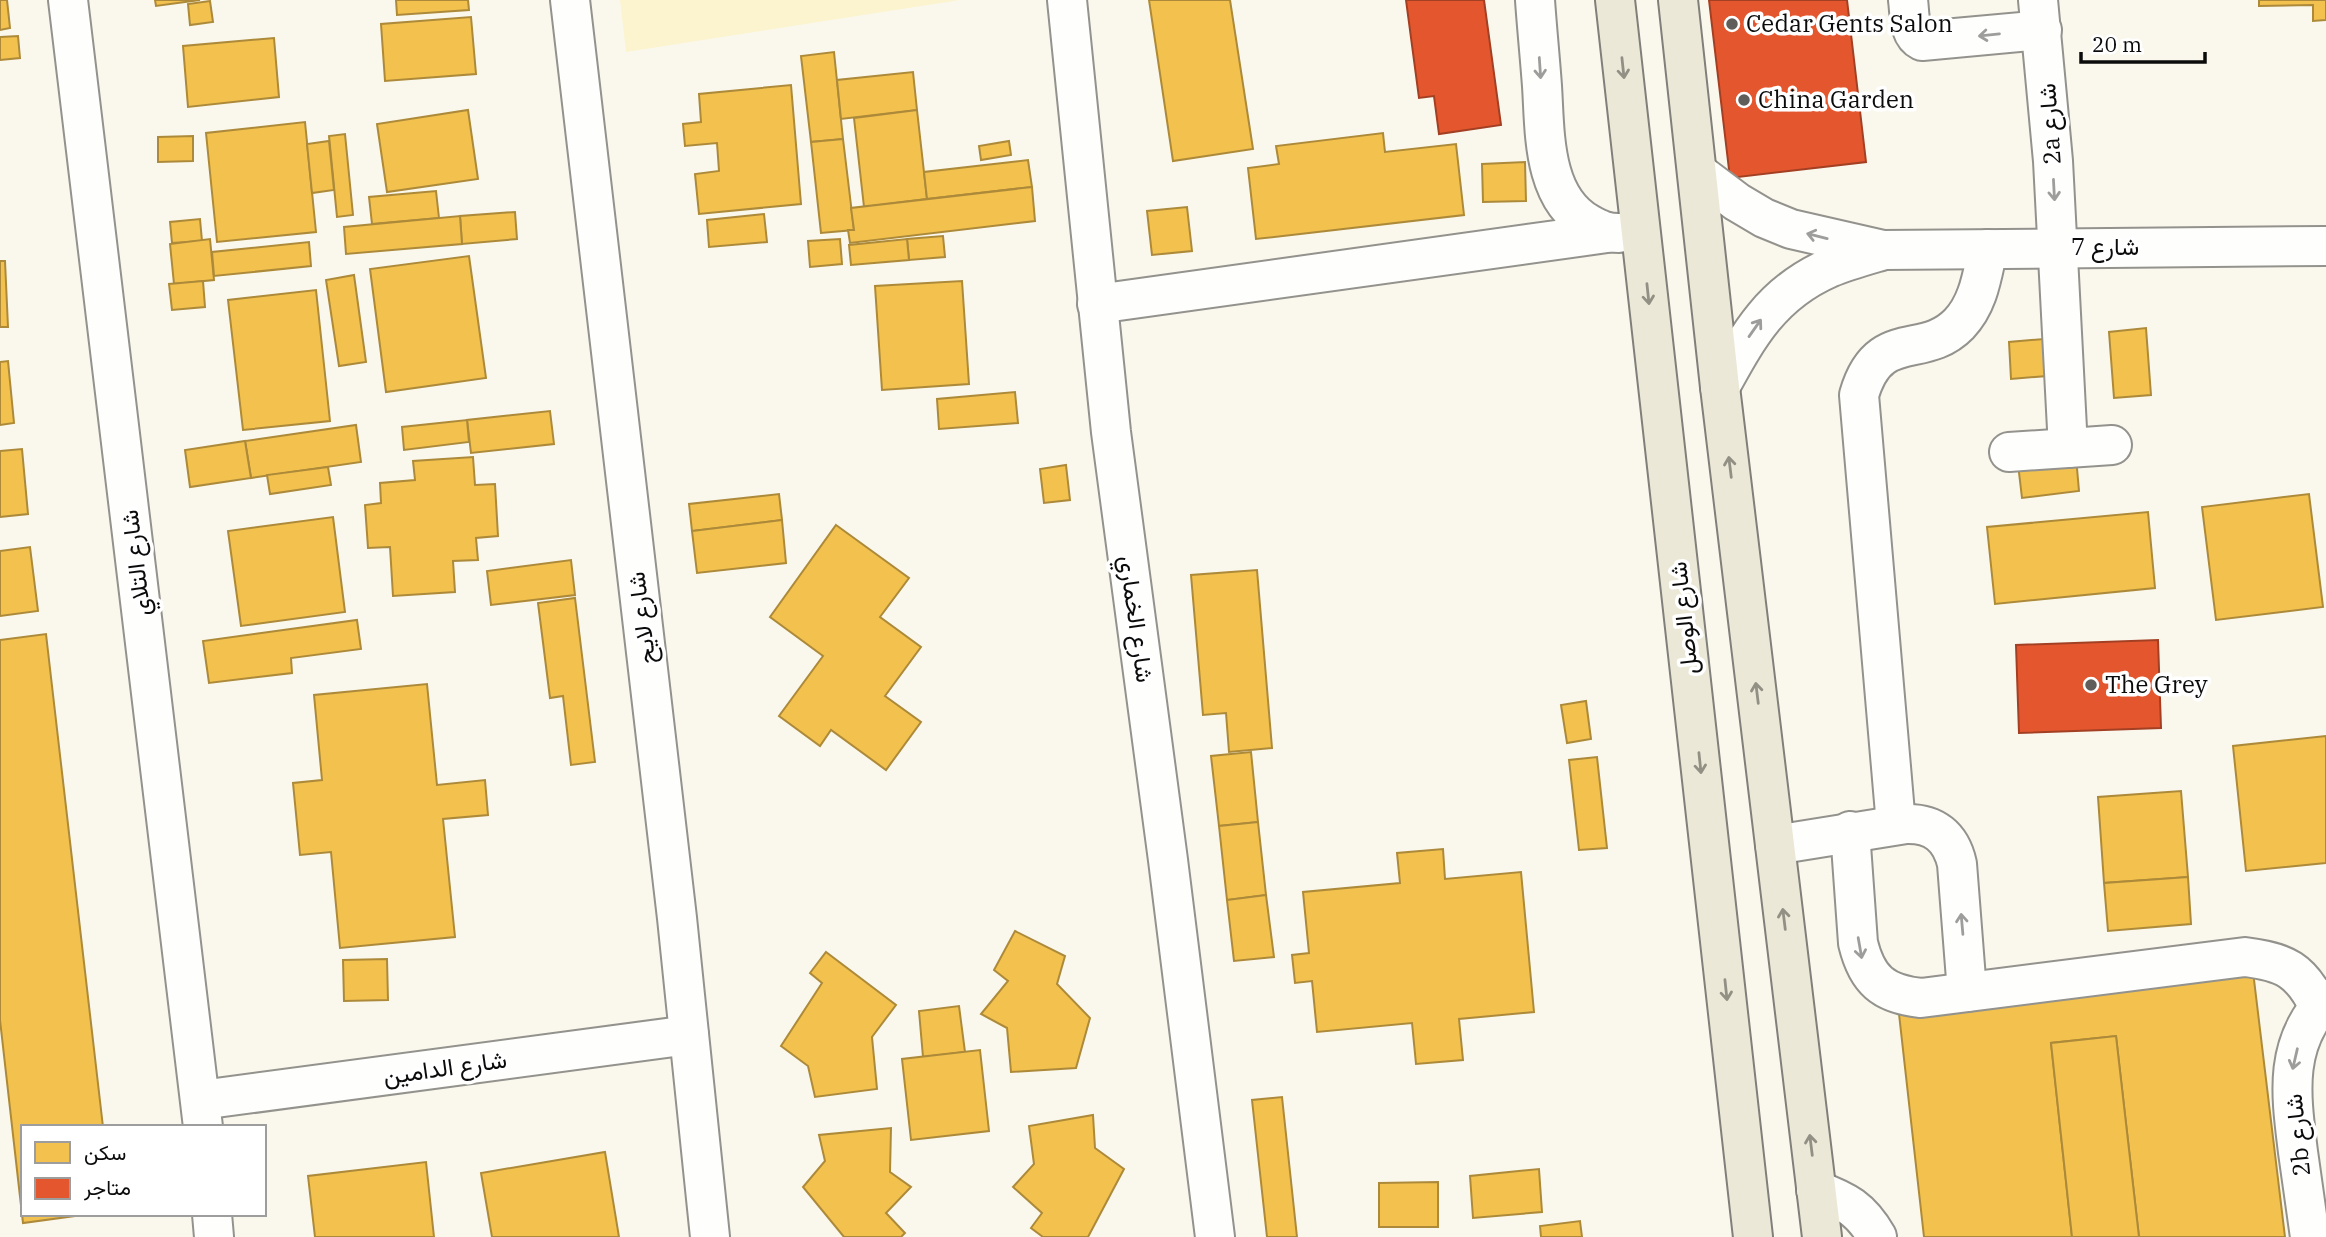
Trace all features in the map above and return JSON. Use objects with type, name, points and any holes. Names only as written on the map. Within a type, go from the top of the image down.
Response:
[{"type":"main road","name":"شارع الوصل","points":[[1615,0],[1624,233],[1753,1237]]},
{"type":"main road","points":[[1678,0],[1720,387],[1822,1237]]},
{"type":"street","name":"شارع التلاي","points":[[68,0],[202,1114]]},
{"type":"street","name":"شارع لايح","points":[[570,0],[710,1237]]},
{"type":"street","name":"شارع الخماري","points":[[1067,0],[1111,432],[1215,1237]]},
{"type":"street","points":[[1535,0],[1547,151],[1553,178],[1568,205],[1582,220],[1624,233]]},
{"type":"street","points":[[1908,0],[1914,36],[1922,41],[2040,15]]},
{"type":"street","name":"2a شارع","points":[[2040,15],[2052,147],[2068,448]]},
{"type":"street","name":"شارع 7","points":[[1697,172],[1764,218],[1791,229],[1884,250],[2326,246]]},
{"type":"street","points":[[1097,304],[1624,233]]},
{"type":"street","points":[[1896,825],[1859,395],[1864,379],[1873,365],[1885,354],[1901,346],[1921,344],[1941,337],[1958,325],[1971,308],[1979,289],[1988,249]]},
{"type":"street","name":"شارع 7","points":[[1720,387],[1747,338],[1780,298],[1830,268],[1884,250]]},
{"type":"street","points":[[2009,452],[2112,445]]},
{"type":"street","points":[[1775,845],[1896,825],[1920,824],[1934,828],[1946,838],[1954,850],[1957,864],[1968,992]]},
{"type":"street","points":[[1850,831],[1858,943],[1863,961],[1872,977],[1885,989],[1902,996],[1920,998],[2245,957],[2270,960],[2291,970],[2309,986],[2322,1003]]},
{"type":"street","name":"2b شارع","points":[[2310,1237],[2291,1097],[2292,1073],[2306,1028],[2322,1003]]},
{"type":"street","name":"شارع الدامين","points":[[202,1114],[689,1035]]},
{"type":"street","points":[[1816,1190],[1844,1200],[1867,1219],[1877,1237]]},
{"type":"street","points":[[212,1216],[214,1237]]},
{"type":"sand","points":[[620,0],[960,0],[626,52]]},
{"type":"building: سكن","points":[[0,0],[7,0],[10,28],[0,30]]},
{"type":"building: سكن","points":[[155,0],[200,0],[156,6]]},
{"type":"building: سكن","points":[[396,0],[468,0],[469,10],[397,15]]},
{"type":"building: سكن","points":[[1149,0],[1230,0],[1253,149],[1173,161]]},
{"type":"building: سكن","points":[[2259,0],[2326,0],[2326,20],[2313,21],[2313,5],[2259,6]]},
{"type":"building: سكن","points":[[210,1],[213,22],[190,25],[188,4]]},
{"type":"building: سكن","points":[[471,17],[476,74],[385,81],[381,24]]},
{"type":"building: سكن","points":[[18,36],[20,58],[0,60],[0,37]]},
{"type":"building: سكن","points":[[274,38],[279,97],[188,107],[183,46]]},
{"type":"building: سكن","points":[[834,52],[843,139],[811,142],[801,56]]},
{"type":"building: سكن","points":[[913,72],[917,110],[841,119],[837,80]]},
{"type":"building: سكن","points":[[791,85],[801,204],[699,214],[695,174],[719,171],[717,143],[685,146],[683,124],[701,122],[699,94]]},
{"type":"building: سكن","points":[[468,110],[478,179],[387,192],[377,124]]},
{"type":"building: سكن","points":[[917,110],[927,199],[864,207],[854,118]]},
{"type":"building: سكن","points":[[305,122],[316,232],[217,242],[206,133]]},
{"type":"building: سكن","points":[[1383,133],[1385,152],[1456,144],[1464,215],[1256,239],[1248,168],[1279,164],[1276,146]]},
{"type":"building: سكن","points":[[345,134],[353,215],[337,217],[329,136]]},
{"type":"building: سكن","points":[[193,136],[193,161],[158,162],[158,137]]},
{"type":"building: سكن","points":[[843,139],[854,230],[821,233],[811,142]]},
{"type":"building: سكن","points":[[329,141],[334,190],[312,193],[307,144]]},
{"type":"building: سكن","points":[[1009,141],[1011,155],[981,160],[979,146]]},
{"type":"building: سكن","points":[[1028,160],[1032,187],[927,199],[924,172]]},
{"type":"building: سكن","points":[[1525,162],[1526,201],[1483,202],[1482,164]]},
{"type":"building: سكن","points":[[1032,187],[1035,221],[850,243],[848,230],[854,230],[851,208]]},
{"type":"building: سكن","points":[[436,191],[439,218],[372,224],[369,197]]},
{"type":"building: سكن","points":[[1187,207],[1192,251],[1152,255],[1147,211]]},
{"type":"building: سكن","points":[[515,212],[517,239],[462,244],[460,216]]},
{"type":"building: سكن","points":[[764,214],[767,242],[709,247],[707,220]]},
{"type":"building: سكن","points":[[460,216],[462,244],[346,254],[344,227]]},
{"type":"building: سكن","points":[[200,219],[202,241],[172,243],[170,222]]},
{"type":"building: سكن","points":[[943,236],[945,257],[909,260],[907,239]]},
{"type":"building: سكن","points":[[210,239],[214,280],[174,284],[170,244]]},
{"type":"building: سكن","points":[[840,239],[842,264],[810,267],[808,241]]},
{"type":"building: سكن","points":[[907,239],[909,260],[851,265],[849,245]]},
{"type":"building: سكن","points":[[309,242],[311,266],[214,276],[212,252]]},
{"type":"building: سكن","points":[[469,256],[486,378],[386,392],[370,269]]},
{"type":"building: سكن","points":[[0,261],[5,261],[8,327],[0,327]]},
{"type":"building: سكن","points":[[354,275],[366,362],[339,366],[326,280]]},
{"type":"building: سكن","points":[[203,281],[205,307],[172,310],[169,284]]},
{"type":"building: سكن","points":[[962,281],[969,384],[882,390],[875,286]]},
{"type":"building: سكن","points":[[316,290],[330,421],[243,430],[228,300]]},
{"type":"building: سكن","points":[[2146,328],[2151,395],[2114,398],[2109,332]]},
{"type":"building: سكن","points":[[2044,339],[2047,376],[2011,379],[2009,342]]},
{"type":"building: سكن","points":[[8,361],[14,423],[0,425],[0,362]]},
{"type":"building: سكن","points":[[1015,392],[1018,423],[939,429],[937,399]]},
{"type":"building: سكن","points":[[550,411],[554,444],[471,453],[467,420]]},
{"type":"building: سكن","points":[[467,420],[469,442],[404,450],[402,427]]},
{"type":"building: سكن","points":[[356,425],[361,462],[251,478],[245,441]]},
{"type":"building: سكن","points":[[245,441],[251,478],[190,487],[185,450]]},
{"type":"building: سكن","points":[[22,449],[28,514],[0,517],[0,451]]},
{"type":"building: سكن","points":[[473,457],[475,485],[495,484],[498,536],[476,538],[478,560],[453,561],[455,592],[393,596],[390,547],[368,548],[365,505],[381,503],[380,483],[415,480],[413,461]]},
{"type":"building: سكن","points":[[2076,457],[2079,491],[2022,498],[2018,464]]},
{"type":"building: سكن","points":[[1066,465],[1070,500],[1044,503],[1040,469]]},
{"type":"building: سكن","points":[[328,467],[331,485],[270,494],[267,475]]},
{"type":"building: سكن","points":[[779,494],[782,520],[692,531],[689,504]]},
{"type":"building: سكن","points":[[2309,494],[2323,607],[2216,620],[2202,507]]},
{"type":"building: سكن","points":[[2148,512],[2155,588],[1995,604],[1987,527]]},
{"type":"building: سكن","points":[[333,517],[345,612],[241,626],[228,531]]},
{"type":"building: سكن","points":[[782,520],[786,563],[697,573],[692,531]]},
{"type":"building: سكن","points":[[836,525],[909,578],[880,617],[921,647],[885,696],[921,722],[886,770],[831,730],[820,746],[779,716],[823,656],[770,617]]},
{"type":"building: سكن","points":[[30,547],[38,611],[0,616],[0,551]]},
{"type":"building: سكن","points":[[571,560],[575,595],[491,605],[487,571]]},
{"type":"building: سكن","points":[[1257,570],[1272,748],[1229,752],[1226,713],[1203,715],[1191,575]]},
{"type":"building: سكن","points":[[575,598],[595,762],[571,765],[563,696],[550,698],[538,603]]},
{"type":"building: سكن","points":[[357,620],[361,649],[291,658],[292,673],[209,683],[203,641]]},
{"type":"building: سكن","points":[[46,634],[103,1125],[21,1125],[21,1205],[0,1020],[0,640]]},
{"type":"building: سكن","points":[[427,684],[437,785],[485,780],[488,815],[443,819],[455,937],[340,948],[331,852],[300,855],[293,783],[322,780],[314,695]]},
{"type":"building: سكن","points":[[1586,701],[1591,739],[1567,743],[1561,705]]},
{"type":"building: سكن","points":[[2326,736],[2326,863],[2246,871],[2233,746]]},
{"type":"building: سكن","points":[[1251,752],[1258,822],[1219,826],[1211,756]]},
{"type":"building: سكن","points":[[1597,757],[1607,848],[1579,850],[1569,760]]},
{"type":"building: سكن","points":[[2181,791],[2188,877],[2104,883],[2098,797]]},
{"type":"building: سكن","points":[[1258,822],[1266,895],[1227,900],[1219,826]]},
{"type":"building: سكن","points":[[1443,849],[1445,879],[1521,872],[1534,1012],[1459,1019],[1463,1060],[1416,1064],[1412,1023],[1317,1032],[1312,981],[1295,983],[1292,955],[1309,953],[1303,892],[1400,883],[1397,853]]},
{"type":"building: سكن","points":[[2188,877],[2191,924],[2108,931],[2104,883]]},
{"type":"building: سكن","points":[[1266,895],[1274,957],[1234,961],[1227,900]]},
{"type":"building: سكن","points":[[1015,931],[1065,956],[1057,984],[1090,1018],[1076,1068],[1011,1072],[1007,1028],[981,1014],[1008,981],[994,970]]},
{"type":"building: سكن","points":[[826,952],[896,1005],[872,1037],[877,1089],[815,1097],[808,1066],[781,1046],[822,983],[810,973]]},
{"type":"building: سكن","points":[[387,959],[388,1000],[344,1001],[343,960]]},
{"type":"building: سكن","points":[[2252,963],[2285,1237],[2139,1237],[2116,1036],[2051,1043],[2072,1237],[1924,1237],[1898,1005]]},
{"type":"building: سكن","points":[[959,1006],[965,1052],[923,1057],[919,1011]]},
{"type":"building: سكن","points":[[2116,1036],[2139,1237],[2072,1237],[2051,1043]]},
{"type":"building: سكن","points":[[980,1050],[989,1131],[911,1140],[902,1059]]},
{"type":"building: سكن","points":[[1282,1097],[1297,1237],[1267,1237],[1252,1100]]},
{"type":"building: سكن","points":[[1093,1115],[1095,1148],[1124,1169],[1088,1237],[1043,1237],[1031,1228],[1042,1213],[1013,1187],[1034,1164],[1029,1126]]},
{"type":"building: سكن","points":[[891,1128],[890,1172],[911,1187],[886,1213],[905,1233],[901,1237],[844,1237],[803,1187],[825,1161],[819,1135]]},
{"type":"building: سكن","points":[[605,1152],[619,1237],[492,1237],[481,1173]]},
{"type":"building: سكن","points":[[426,1162],[434,1237],[315,1237],[308,1176]]},
{"type":"building: سكن","points":[[1539,1169],[1542,1212],[1473,1218],[1470,1176]]},
{"type":"building: سكن","points":[[1438,1182],[1438,1227],[1379,1227],[1379,1183]]},
{"type":"building: سكن","points":[[22,1216],[75,1216],[23,1223]]},
{"type":"building: سكن","points":[[1580,1221],[1582,1237],[1541,1237],[1540,1226]]},
{"type":"building: متاجر","points":[[1406,0],[1484,0],[1501,125],[1439,134],[1434,96],[1419,98]]},
{"type":"building: متاجر","points":[[1709,0],[1847,0],[1866,162],[1730,178]]},
{"type":"building: متاجر","points":[[2158,640],[2161,728],[2019,733],[2016,645]]},
{"type":"place","name":"Cedar Gents Salon","points":[[1732,24]]},
{"type":"place","name":"China Garden","points":[[1744,100]]},
{"type":"place","name":"The Grey","points":[[2091,685]]}]
